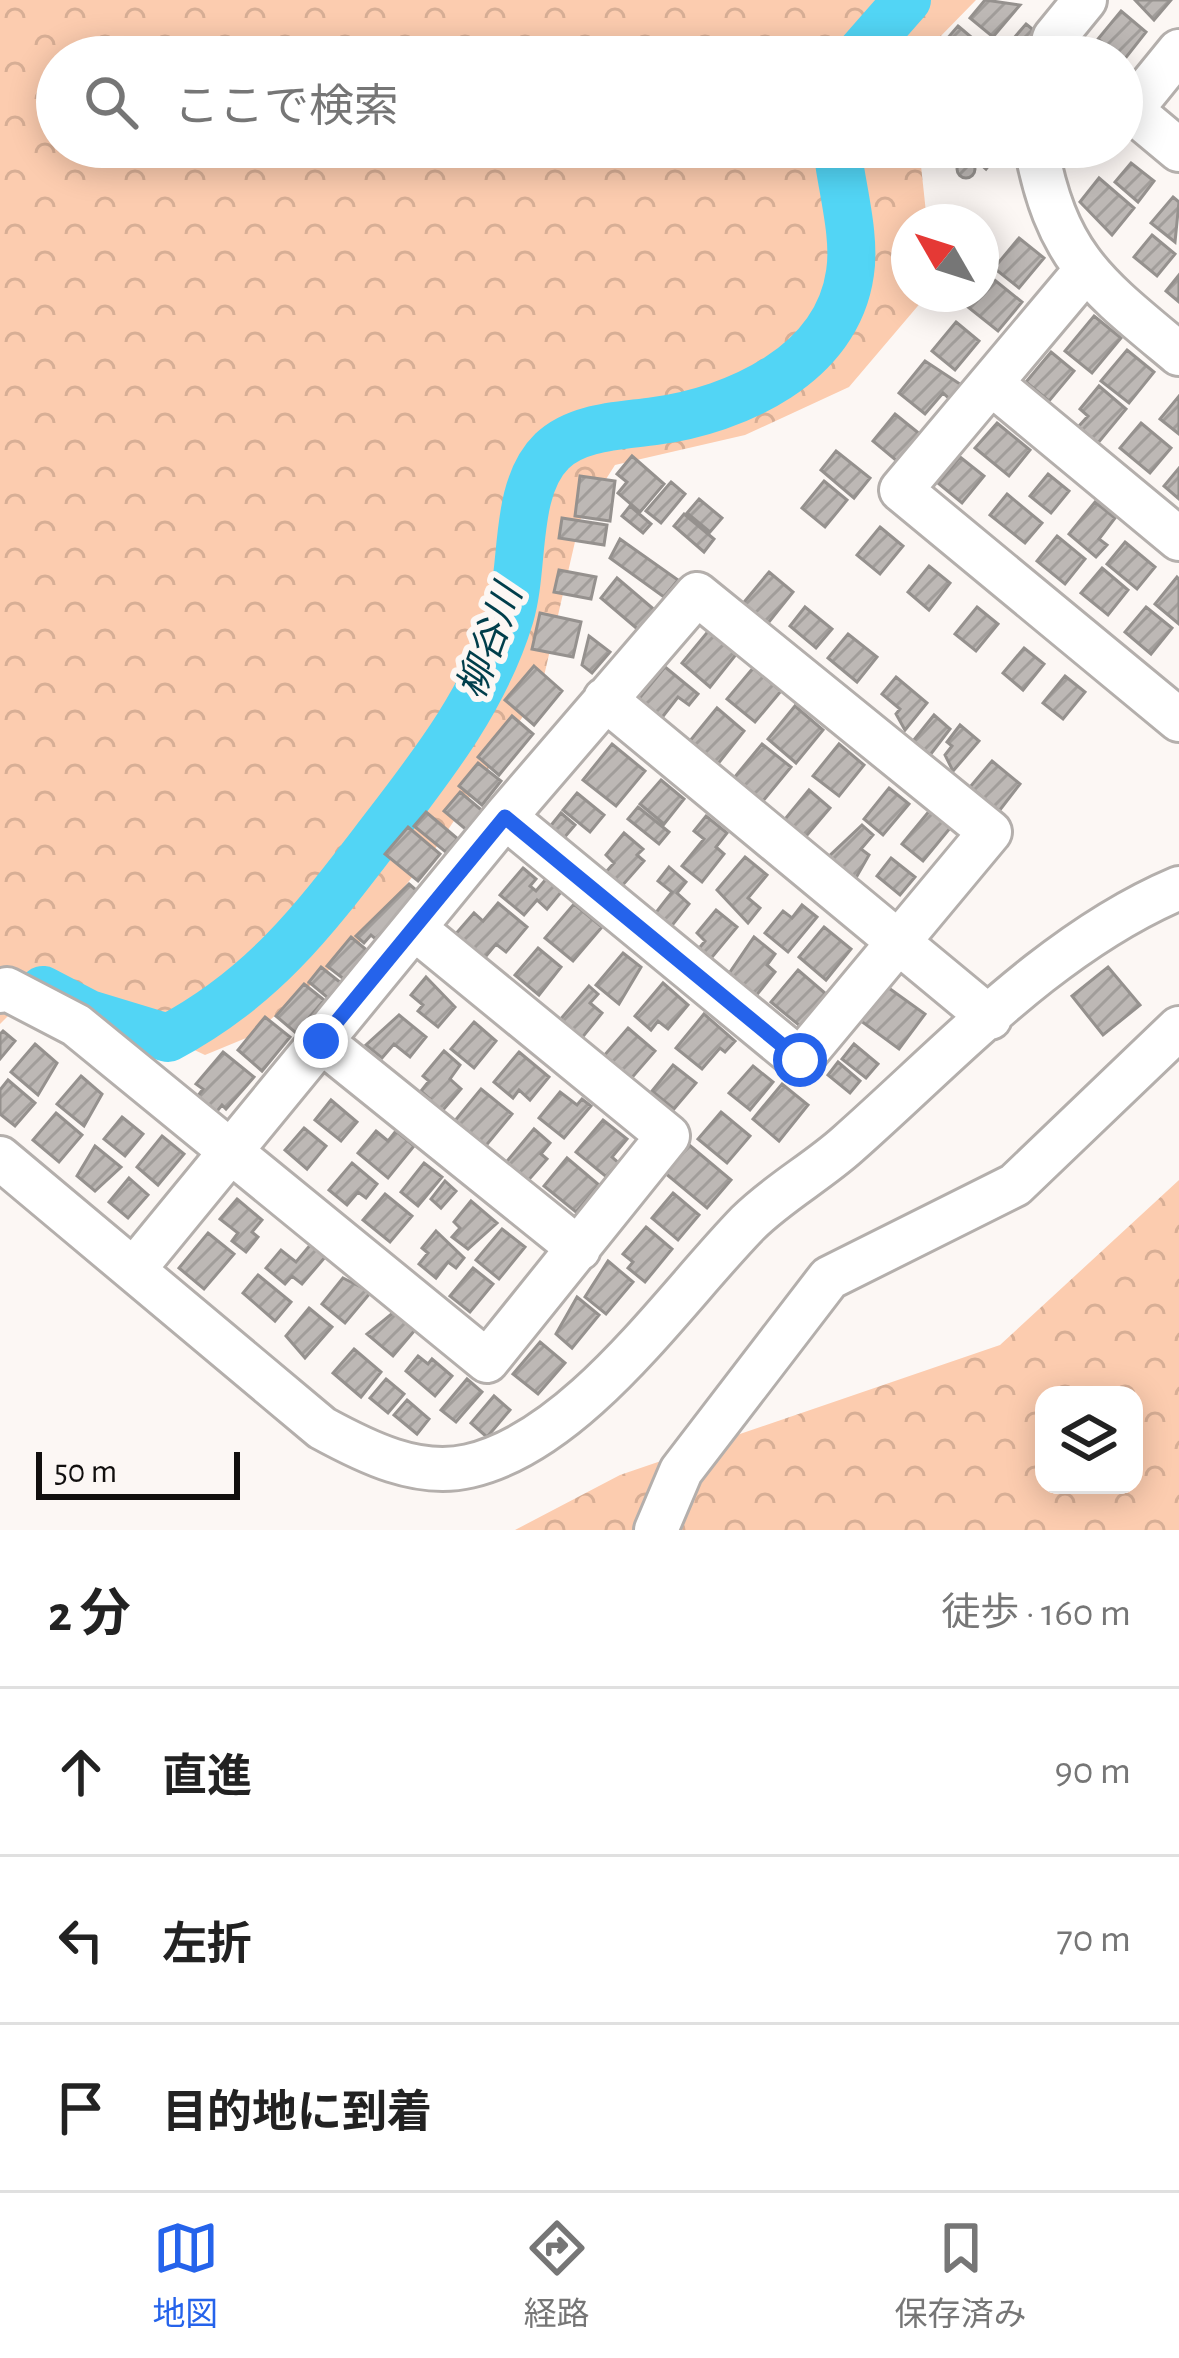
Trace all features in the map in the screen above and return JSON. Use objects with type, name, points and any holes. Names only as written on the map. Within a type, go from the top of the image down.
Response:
[{"type":"street","points":[[1056,36],[1085,0]]},
{"type":"street","points":[[1143,95],[1179,51]]},
{"type":"street","points":[[1143,120],[1179,150]]},
{"type":"street","points":[[1042,168],[1059,234],[1085,271],[1179,354]]},
{"type":"street","points":[[1085,271],[902,490],[1179,721]]},
{"type":"street","points":[[992,384],[1179,539]]},
{"type":"street","points":[[135,1268],[505,817],[697,594],[990,832],[800,1060],[505,817]]},
{"type":"street","points":[[605,699],[990,1018]]},
{"type":"street","points":[[0,1159],[322,1429],[375,1457],[467,1467],[529,1442],[586,1397],[753,1219],[830,1160],[1062,956],[1136,906],[1179,888]]},
{"type":"street","points":[[0,991],[7,989],[76,1025],[487,1361],[668,1136],[414,928]]},
{"type":"street","points":[[656,1530],[680,1471],[830,1278],[1015,1185],[1179,1028]]},
{"type":"street","points":[[321,1041],[579,1249]]},
{"type":"green space","points":[[0,0],[976,0],[941,36],[36,36],[36,168],[921,168],[925,204],[891,204],[891,312],[913,312],[849,387],[745,435],[615,465],[580,520],[541,689],[438,845],[356,947],[251,1036],[205,1055],[78,995],[8,1016],[0,1024]]},
{"type":"green space","points":[[1179,1180],[1179,1530],[515,1530],[620,1475],[1000,1345]]},
{"type":"building","points":[[985,0],[1020,5],[994,36],[970,18]]},
{"type":"building","points":[[1135,0],[1171,0],[1154,20]]},
{"type":"building","points":[[1121,11],[1146,32],[1143,36],[1100,36]]},
{"type":"building","points":[[1026,24],[1041,36],[1016,36]]},
{"type":"building","points":[[958,26],[970,36],[949,36]]},
{"type":"building","points":[[958,168],[974,168],[966,178],[957,169]]},
{"type":"building","points":[[1127,168],[1137,168],[1154,181],[1138,202],[1115,182]]},
{"type":"building","points":[[1099,178],[1134,208],[1112,235],[1080,202]]},
{"type":"building","points":[[1173,197],[1179,202],[1175,242],[1151,223]]},
{"type":"building","points":[[1152,235],[1175,254],[1157,276],[1134,257]]},
{"type":"building","points":[[1019,238],[1044,258],[1019,288],[999,272],[999,262]]},
{"type":"building","points":[[1179,275],[1179,302],[1166,291]]},
{"type":"building","points":[[999,284],[1022,302],[998,331],[974,312],[999,312]]},
{"type":"building","points":[[1094,316],[1121,338],[1092,373],[1065,351]]},
{"type":"building","points":[[956,322],[979,341],[955,370],[932,351]]},
{"type":"building","points":[[1127,350],[1154,372],[1129,403],[1101,381]]},
{"type":"building","points":[[1051,352],[1074,371],[1049,401],[1026,382]]},
{"type":"building","points":[[925,361],[966,388],[954,403],[943,393],[925,414],[899,393]]},
{"type":"building","points":[[1099,386],[1126,409],[1098,443],[1078,427],[1088,416],[1080,409]]},
{"type":"building","points":[[1179,396],[1179,434],[1160,419]]},
{"type":"building","points":[[895,414],[921,435],[898,462],[873,441]]},
{"type":"building","points":[[997,423],[1030,450],[1009,476],[975,448]]},
{"type":"building","points":[[1141,423],[1171,448],[1150,473],[1120,448]]},
{"type":"building","points":[[836,451],[870,478],[854,498],[821,470]]},
{"type":"building","points":[[632,456],[664,484],[640,512],[618,493],[627,482],[617,474]]},
{"type":"building","points":[[960,457],[984,476],[962,503],[938,483]]},
{"type":"building","points":[[1179,468],[1179,499],[1164,486]]},
{"type":"building","points":[[1048,474],[1069,491],[1051,513],[1030,496]]},
{"type":"building","points":[[580,476],[615,481],[610,521],[575,516]]},
{"type":"building","points":[[824,481],[847,500],[825,527],[802,508]]},
{"type":"building","points":[[671,482],[685,494],[661,523],[646,511]]},
{"type":"building","points":[[1007,494],[1042,523],[1025,543],[990,515]]},
{"type":"building","points":[[699,499],[722,518],[710,532],[687,513]]},
{"type":"building","points":[[1095,502],[1115,518],[1099,539],[1107,545],[1096,557],[1069,534]]},
{"type":"building","points":[[630,506],[651,524],[643,533],[622,516]]},
{"type":"building","points":[[684,514],[714,539],[704,552],[674,526]]},
{"type":"building","points":[[562,518],[607,525],[604,545],[559,538]]},
{"type":"building","points":[[880,527],[903,546],[880,574],[857,555]]},
{"type":"building","points":[[1057,536],[1085,559],[1065,584],[1037,561]]},
{"type":"building","points":[[620,539],[678,580],[664,597],[610,558]]},
{"type":"building","points":[[1125,542],[1155,567],[1137,589],[1107,564]]},
{"type":"building","points":[[929,566],[950,583],[929,610],[908,592]]},
{"type":"building","points":[[1102,568],[1128,590],[1108,615],[1081,593]]},
{"type":"building","points":[[559,570],[596,577],[591,599],[554,592]]},
{"type":"building","points":[[769,572],[793,592],[765,627],[740,607]]},
{"type":"building","points":[[617,578],[657,612],[641,632],[601,598]]},
{"type":"building","points":[[1179,579],[1179,624],[1155,604]]},
{"type":"building","points":[[805,607],[832,629],[816,648],[790,626]]},
{"type":"building","points":[[977,607],[998,624],[976,651],[955,634]]},
{"type":"building","points":[[1146,607],[1172,628],[1151,654],[1125,632]]},
{"type":"building","points":[[540,613],[581,622],[573,657],[532,649]]},
{"type":"building","points":[[710,629],[738,652],[710,687],[682,663]]},
{"type":"building","points":[[848,634],[877,657],[857,682],[828,658]]},
{"type":"building","points":[[589,636],[610,652],[592,673],[582,665]]},
{"type":"building","points":[[1024,648],[1044,664],[1023,690],[1003,673]]},
{"type":"building","points":[[534,666],[562,691],[534,725],[505,700]]},
{"type":"building","points":[[665,667],[698,694],[689,705],[678,697],[660,720],[637,701]]},
{"type":"building","points":[[753,668],[781,691],[755,722],[727,699]]},
{"type":"building","points":[[1065,676],[1085,692],[1063,719],[1043,703]]},
{"type":"building","points":[[896,677],[927,703],[905,730],[896,714],[900,709],[882,694]]},
{"type":"building","points":[[795,706],[823,730],[796,763],[768,739]]},
{"type":"building","points":[[717,708],[744,731],[717,765],[689,742]]},
{"type":"building","points":[[934,715],[950,729],[930,755],[913,741]]},
{"type":"building","points":[[512,716],[533,734],[499,775],[478,757]]},
{"type":"building","points":[[960,725],[979,741],[953,771],[945,755],[952,746],[947,742]]},
{"type":"building","points":[[612,744],[645,771],[616,806],[583,780]]},
{"type":"building","points":[[762,744],[791,767],[758,807],[729,784]]},
{"type":"building","points":[[839,744],[864,765],[839,796],[813,776]]},
{"type":"building","points":[[992,761],[1020,784],[999,811],[970,787]]},
{"type":"building","points":[[478,763],[501,781],[482,805],[459,786]]},
{"type":"building","points":[[661,780],[684,799],[664,824],[640,804]]},
{"type":"building","points":[[889,788],[909,804],[883,835],[864,819]]},
{"type":"building","points":[[809,790],[830,808],[802,841],[781,824]]},
{"type":"building","points":[[460,792],[485,813],[469,832],[444,811]]},
{"type":"building","points":[[577,793],[604,815],[590,832],[563,810]]},
{"type":"building","points":[[638,807],[669,832],[659,844],[628,819]]},
{"type":"building","points":[[930,810],[951,827],[923,861],[902,844]]},
{"type":"building","points":[[426,812],[459,840],[447,853],[414,826]]},
{"type":"building","points":[[561,813],[575,825],[558,845],[544,834]]},
{"type":"building","points":[[706,816],[727,833],[716,847],[724,854],[702,882],[682,866],[704,839],[694,831]]},
{"type":"building","points":[[862,825],[873,835],[861,849],[869,855],[853,883],[825,860]]},
{"type":"building","points":[[408,827],[440,854],[418,881],[385,854]]},
{"type":"building","points":[[624,833],[643,849],[637,855],[644,861],[621,887],[605,873],[614,863],[606,855]]},
{"type":"building","points":[[745,857],[767,875],[748,898],[760,908],[748,923],[717,890]]},
{"type":"building","points":[[891,858],[915,877],[900,895],[877,876]]},
{"type":"building","points":[[669,867],[686,882],[677,893],[689,904],[670,928],[654,915],[672,892],[658,881]]},
{"type":"building","points":[[523,868],[536,879],[530,886],[536,891],[547,878],[562,891],[547,909],[537,900],[524,915],[500,895]]},
{"type":"building","points":[[409,884],[424,897],[383,945],[371,935],[364,943],[356,936]]},
{"type":"building","points":[[498,903],[527,927],[506,952],[496,944],[482,961],[453,937],[474,913],[483,921]]},
{"type":"building","points":[[574,904],[602,927],[573,961],[545,938]]},
{"type":"building","points":[[802,905],[817,917],[788,952],[765,933],[783,911],[792,918]]},
{"type":"building","points":[[716,910],[737,927],[708,962],[696,952],[705,941],[697,933]]},
{"type":"building","points":[[824,927],[851,949],[826,980],[799,957]]},
{"type":"building","points":[[351,937],[369,952],[345,980],[327,966]]},
{"type":"building","points":[[754,937],[775,954],[767,965],[775,972],[755,997],[728,975]]},
{"type":"building","points":[[538,948],[561,967],[539,995],[515,975]]},
{"type":"building","points":[[623,953],[641,967],[619,1004],[596,985]]},
{"type":"building","points":[[321,967],[341,983],[328,998],[309,982]]},
{"type":"building","points":[[1108,967],[1140,1005],[1103,1035],[1072,996]]},
{"type":"building","points":[[798,970],[826,994],[800,1026],[771,1002]]},
{"type":"building","points":[[426,977],[455,1007],[438,1027],[418,1011],[423,1005],[411,995]]},
{"type":"building","points":[[663,983],[688,1005],[668,1029],[658,1021],[651,1030],[635,1016]]},
{"type":"building","points":[[304,984],[324,1000],[296,1033],[276,1016]]},
{"type":"building","points":[[589,986],[598,994],[590,1003],[602,1013],[581,1039],[559,1021]]},
{"type":"building","points":[[886,986],[925,1014],[899,1049],[861,1021]]},
{"type":"building","points":[[704,1014],[735,1041],[725,1052],[720,1048],[702,1069],[676,1048]]},
{"type":"building","points":[[399,1015],[426,1037],[410,1057],[394,1044],[382,1058],[366,1045]]},
{"type":"building","points":[[265,1017],[290,1037],[262,1071],[238,1050]]},
{"type":"building","points":[[474,1022],[496,1041],[474,1068],[451,1049]]},
{"type":"building","points":[[628,1028],[655,1051],[629,1081],[602,1058]]},
{"type":"building","points":[[3,1031],[15,1041],[0,1059],[0,1034]]},
{"type":"building","points":[[35,1044],[57,1063],[38,1095],[11,1072]]},
{"type":"building","points":[[854,1044],[878,1064],[866,1078],[842,1059]]},
{"type":"building","points":[[444,1051],[460,1065],[450,1079],[461,1089],[438,1116],[425,1105],[430,1099],[421,1091],[429,1081],[423,1076]]},
{"type":"building","points":[[223,1052],[254,1077],[226,1109],[222,1105],[214,1115],[195,1100],[203,1089],[196,1084]]},
{"type":"building","points":[[519,1052],[549,1077],[530,1100],[519,1090],[513,1098],[494,1082]]},
{"type":"building","points":[[838,1062],[860,1081],[850,1093],[828,1075]]},
{"type":"building","points":[[673,1065],[696,1083],[674,1109],[652,1091]]},
{"type":"building","points":[[753,1066],[773,1082],[750,1110],[729,1093]]},
{"type":"building","points":[[81,1076],[102,1094],[84,1126],[57,1104]]},
{"type":"building","points":[[8,1080],[35,1103],[15,1126],[0,1114],[0,1090]]},
{"type":"building","points":[[782,1084],[808,1105],[779,1141],[753,1119]]},
{"type":"building","points":[[481,1089],[512,1114],[484,1148],[453,1123]]},
{"type":"building","points":[[560,1092],[577,1105],[582,1099],[591,1106],[564,1138],[539,1118]]},
{"type":"building","points":[[331,1100],[357,1122],[341,1141],[315,1120]]},
{"type":"building","points":[[721,1112],[750,1136],[727,1163],[698,1139]]},
{"type":"building","points":[[56,1113],[82,1135],[59,1162],[33,1140]]},
{"type":"building","points":[[122,1117],[143,1134],[125,1156],[104,1139]]},
{"type":"building","points":[[603,1120],[627,1139],[612,1157],[621,1165],[609,1179],[576,1152]]},
{"type":"building","points":[[304,1128],[326,1146],[307,1169],[285,1150]]},
{"type":"building","points":[[534,1129],[550,1143],[541,1154],[547,1159],[525,1184],[503,1166]]},
{"type":"building","points":[[376,1131],[388,1141],[396,1131],[414,1146],[388,1178],[358,1153]]},
{"type":"building","points":[[162,1136],[184,1154],[158,1185],[137,1167]]},
{"type":"building","points":[[688,1144],[731,1180],[707,1208],[665,1173]]},
{"type":"building","points":[[95,1146],[121,1167],[95,1191],[77,1176]]},
{"type":"building","points":[[567,1158],[599,1185],[576,1212],[544,1186]]},
{"type":"building","points":[[352,1163],[377,1184],[366,1198],[358,1192],[347,1205],[329,1190]]},
{"type":"building","points":[[424,1163],[442,1177],[418,1206],[401,1192]]},
{"type":"building","points":[[129,1178],[148,1195],[128,1218],[109,1202]]},
{"type":"building","points":[[445,1181],[456,1191],[441,1208],[431,1199]]},
{"type":"building","points":[[673,1193],[699,1215],[678,1240],[652,1218]]},
{"type":"building","points":[[385,1194],[412,1216],[390,1242],[363,1220]]},
{"type":"building","points":[[237,1199],[262,1220],[252,1232],[258,1237],[246,1252],[232,1241],[238,1233],[220,1219]]},
{"type":"building","points":[[471,1201],[497,1223],[468,1249],[452,1237],[460,1228],[454,1222]]},
{"type":"building","points":[[646,1227],[672,1249],[645,1282],[628,1268],[633,1262],[623,1254]]},
{"type":"building","points":[[502,1229],[525,1247],[499,1279],[476,1260]]},
{"type":"building","points":[[436,1231],[464,1258],[456,1268],[448,1262],[436,1278],[419,1264],[428,1253],[422,1248]]},
{"type":"building","points":[[208,1233],[234,1254],[204,1289],[179,1268]]},
{"type":"building","points":[[311,1244],[326,1256],[302,1284],[292,1276],[285,1284],[266,1268],[281,1250],[296,1262]]},
{"type":"building","points":[[608,1261],[633,1282],[606,1314],[585,1297]]},
{"type":"building","points":[[473,1268],[493,1284],[470,1312],[450,1296]]},
{"type":"building","points":[[258,1275],[291,1302],[275,1321],[243,1293]]},
{"type":"building","points":[[343,1278],[371,1292],[345,1323],[322,1304]]},
{"type":"building","points":[[577,1297],[599,1315],[572,1348],[556,1334]]},
{"type":"building","points":[[309,1308],[332,1327],[305,1358],[286,1336]]},
{"type":"building","points":[[394,1312],[415,1330],[393,1356],[367,1334]]},
{"type":"building","points":[[540,1342],[565,1363],[538,1394],[513,1374]]},
{"type":"building","points":[[354,1349],[381,1372],[361,1397],[333,1373]]},
{"type":"building","points":[[418,1356],[428,1364],[432,1359],[452,1376],[435,1396],[406,1371]]},
{"type":"building","points":[[386,1379],[404,1394],[388,1413],[370,1398]]},
{"type":"building","points":[[467,1379],[482,1392],[456,1422],[441,1410]]},
{"type":"building","points":[[494,1396],[510,1410],[487,1437],[471,1423]]},
{"type":"building","points":[[407,1400],[429,1419],[417,1434],[394,1415]]},
{"type":"waterway","name":"柳谷川","points":[[875,36],[907,0]]},
{"type":"waterway","name":"柳谷川","points":[[43,990],[89,1014],[168,1038],[235,995],[289,945],[405,802],[488,673],[515,596],[531,486],[552,451],[587,432],[686,415],[749,394],[804,357],[825,333],[841,305],[850,273],[850,227],[840,168]]},
{"type":"route","points":[[321,1041],[505,817],[800,1060]]}]
